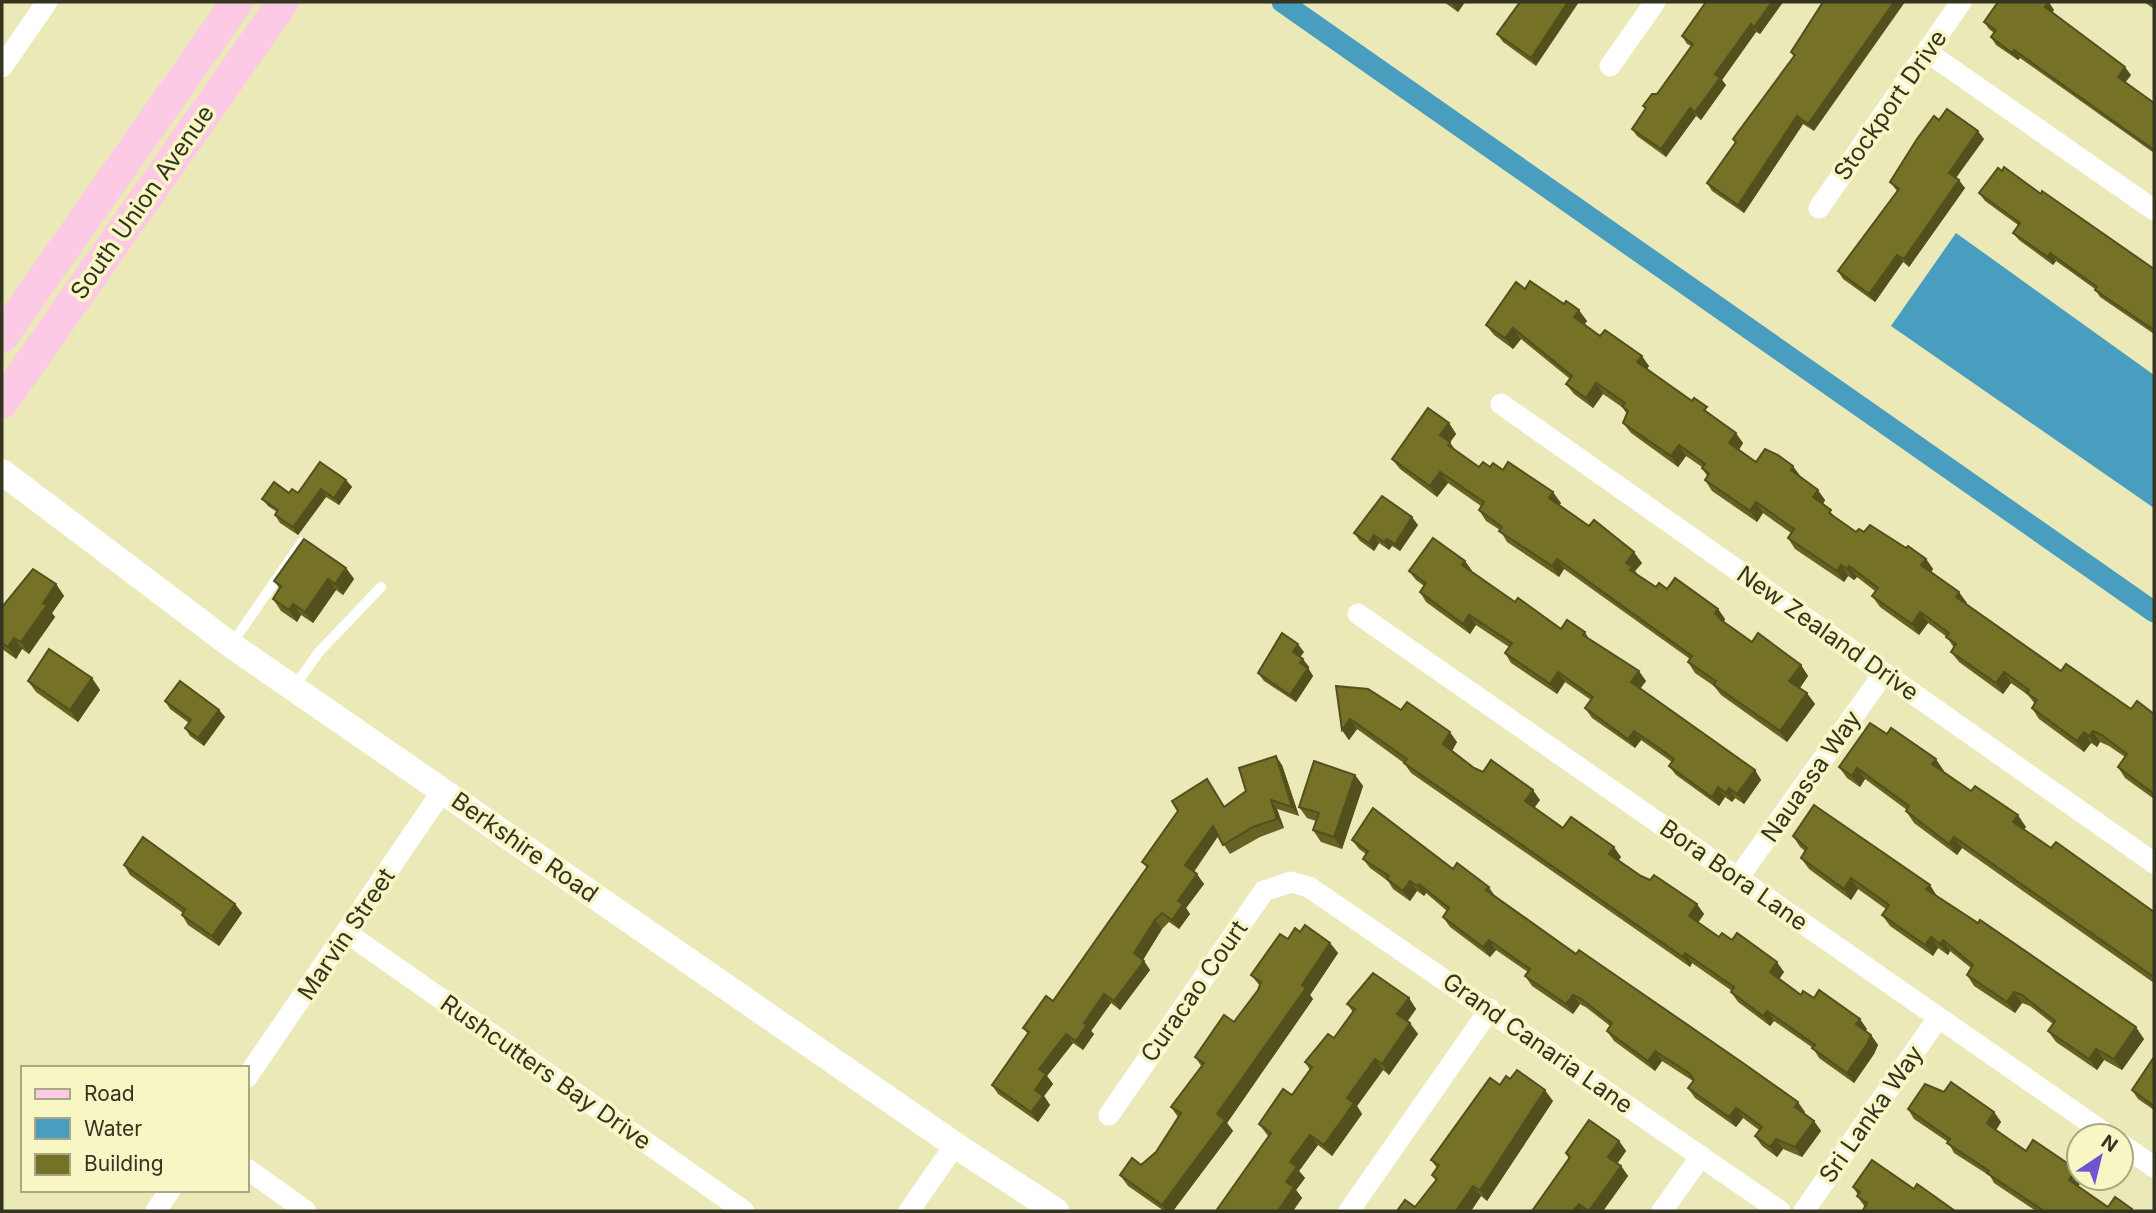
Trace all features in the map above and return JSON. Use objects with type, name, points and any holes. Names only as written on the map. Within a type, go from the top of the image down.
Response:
[{"type":"main road","name":"South Union Avenue","points":[[2,337],[237,2]]},
{"type":"main road","name":"South Union Avenue","points":[[2,403],[283,2]]},
{"type":"street","points":[[2,67],[47,2]]},
{"type":"street","points":[[1610,66],[1655,2]]},
{"type":"street","name":"Stockport Drive","points":[[1819,208],[1961,2]]},
{"type":"street","points":[[1927,52],[2154,211]]},
{"type":"street","name":"New Zealand Drive","points":[[1501,404],[2154,863]]},
{"type":"street","name":"Berkshire Road","points":[[2,472],[231,645],[955,1145],[1056,1211]]},
{"type":"street","name":"Bora Bora Lane","points":[[1359,614],[2089,1122]]},
{"type":"street","name":"Nauassa Way","points":[[1738,878],[1884,673]]},
{"type":"street","name":"Marvin Street","points":[[248,1076],[443,790]]},
{"type":"street","name":"Grand Canaria Lane","points":[[1290,882],[1309,887],[1780,1211]]},
{"type":"street","name":"Curacao Court","points":[[1109,1115],[1264,891],[1290,882]]},
{"type":"street","name":"Rushcutters Bay Drive","points":[[347,933],[744,1211]]},
{"type":"street","points":[[1349,1211],[1490,1009]]},
{"type":"street","name":"Sri Lanka Way","points":[[1804,1211],[1938,1018]]},
{"type":"street","points":[[909,1211],[955,1145]]},
{"type":"street","points":[[2135,1154],[2154,1167]]},
{"type":"street","points":[[1662,1211],[1701,1156]]},
{"type":"street","points":[[248,1170],[306,1211]]},
{"type":"street","points":[[156,1211],[169,1192]]},
{"type":"lane","points":[[231,645],[302,542]]},
{"type":"lane","points":[[293,688],[319,652],[381,587]]},
{"type":"water","points":[[1956,233],[2154,375],[2154,508],[1891,326]]},
{"type":"building","points":[[1520,2],[1568,2],[1531,58],[1497,34]]},
{"type":"building","points":[[1706,2],[1772,2],[1754,27],[1751,24],[1715,74],[1720,78],[1695,112],[1690,108],[1661,149],[1632,129],[1646,108],[1643,106],[1652,94],[1657,94],[1693,44],[1682,36]]},
{"type":"building","points":[[1823,2],[1894,2],[1808,124],[1797,116],[1738,205],[1707,183],[1736,142],[1733,139],[1795,55],[1791,52]]},
{"type":"building","points":[[1998,2],[2048,2],[2045,7],[2125,67],[2118,77],[2154,103],[2154,150],[2014,50],[2012,53],[1991,37],[1996,30],[1984,22]]},
{"type":"building","points":[[1947,109],[1978,131],[1949,173],[1959,180],[1904,259],[1897,255],[1869,294],[1838,271],[1899,189],[1890,182],[1917,139],[1934,116],[1939,120]]},
{"type":"building","points":[[2004,167],[2154,269],[2154,330],[2095,290],[2097,287],[2050,253],[2048,257],[2013,233],[2020,223],[1979,193],[1998,168],[2002,171]]},
{"type":"building","points":[[1530,281],[1564,304],[1566,301],[1579,310],[1574,317],[1600,336],[1605,330],[1642,356],[1637,362],[1692,401],[1694,398],[1707,407],[1704,410],[1736,433],[1729,443],[1756,462],[1765,449],[1793,466],[1791,470],[1818,490],[1813,497],[1831,510],[1829,513],[1856,532],[1859,529],[1864,532],[1870,525],[1906,548],[1908,546],[1926,559],[1921,565],[1959,592],[1956,597],[2061,671],[2066,664],[2131,709],[2137,701],[2154,714],[2154,794],[2118,767],[2127,754],[2102,735],[2093,731],[2089,736],[2084,732],[2077,741],[2032,708],[2037,700],[2027,693],[2029,690],[2004,672],[1996,683],[1951,652],[1956,644],[1946,637],[1949,633],[1920,612],[1912,624],[1872,596],[1878,588],[1849,566],[1847,569],[1841,565],[1837,571],[1788,538],[1794,529],[1756,502],[1750,511],[1705,480],[1709,474],[1702,468],[1705,464],[1679,445],[1671,456],[1623,423],[1628,411],[1622,406],[1625,403],[1596,383],[1586,398],[1566,384],[1572,376],[1513,328],[1505,338],[1486,325],[1516,282],[1525,289]]},
{"type":"building","points":[[1428,408],[1449,423],[1440,435],[1450,442],[1448,445],[1479,467],[1483,462],[1490,467],[1493,463],[1503,470],[1508,462],[1553,492],[1549,498],[1589,526],[1594,520],[1634,552],[1626,563],[1632,567],[1630,570],[1656,587],[1659,583],[1667,589],[1675,578],[1718,609],[1715,613],[1721,620],[1752,642],[1758,633],[1801,665],[1789,681],[1807,693],[1780,731],[1714,685],[1716,681],[1688,662],[1692,656],[1557,559],[1552,566],[1499,531],[1502,527],[1479,510],[1484,502],[1440,472],[1430,486],[1392,459]]},
{"type":"building","points":[[320,462],[346,480],[334,498],[321,489],[293,527],[275,515],[278,510],[262,499],[274,482],[289,493],[292,489],[298,493]]},
{"type":"building","points":[[1382,496],[1412,517],[1395,544],[1387,539],[1384,542],[1374,535],[1369,543],[1354,533]]},
{"type":"building","points":[[1433,538],[1465,561],[1462,565],[1515,602],[1518,598],[1561,629],[1567,620],[1585,632],[1583,635],[1639,671],[1631,682],[1755,770],[1737,794],[1729,788],[1726,793],[1718,787],[1712,797],[1669,766],[1674,759],[1662,750],[1634,731],[1628,739],[1585,708],[1593,697],[1558,672],[1550,684],[1505,653],[1512,643],[1469,615],[1463,624],[1420,592],[1426,583],[1409,571]]},
{"type":"building","points":[[304,539],[346,568],[335,584],[328,579],[305,612],[293,604],[289,610],[273,599],[281,586],[274,581]]},
{"type":"building","points":[[33,569],[56,584],[43,603],[47,605],[21,642],[14,638],[8,647],[2,643],[2,607]]},
{"type":"building","points":[[1282,633],[1298,644],[1293,652],[1303,659],[1300,663],[1308,668],[1290,695],[1258,673]]},
{"type":"building","points":[[49,649],[92,678],[70,710],[28,681]]},
{"type":"building","points":[[180,681],[219,710],[198,738],[185,728],[191,720],[165,701]]},
{"type":"building","points":[[1336,686],[1368,689],[1401,710],[1407,702],[1450,732],[1443,744],[1474,768],[1483,772],[1491,760],[1533,790],[1525,801],[1563,828],[1571,817],[1614,847],[1609,854],[1641,876],[1650,880],[1654,875],[1697,904],[1689,916],[1719,937],[1722,933],[1732,940],[1737,933],[1777,962],[1770,972],[1801,995],[1803,991],[1814,998],[1819,990],[1860,1019],[1856,1024],[1871,1035],[1847,1073],[1812,1048],[1815,1045],[1767,1011],[1763,1016],[1731,992],[1734,987],[1685,953],[1683,957],[1404,763],[1407,759],[1350,719],[1342,730]]},
{"type":"building","points":[[1870,723],[1887,734],[1891,728],[1936,759],[1932,764],[1971,791],[1975,786],[2018,815],[2013,822],[2051,848],[2056,842],[2154,912],[2154,977],[1954,837],[1949,844],[1906,811],[1909,806],[1857,768],[1852,776],[1839,767]]},
{"type":"building","points":[[1276,756],[1292,807],[1271,800],[1277,819],[1253,827],[1223,845],[1213,826],[1185,865],[1197,874],[1178,901],[1183,904],[1172,920],[1162,913],[1155,920],[1134,953],[1144,961],[1114,1001],[1104,994],[1084,1023],[1087,1025],[1076,1041],[1066,1034],[1039,1069],[1046,1074],[1035,1090],[1043,1096],[1031,1112],[992,1085],[1029,1032],[1023,1028],[1046,996],[1053,1001],[1148,866],[1142,862],[1178,811],[1172,801],[1207,779],[1224,807],[1246,791],[1239,768]]},
{"type":"building","points":[[1314,761],[1355,775],[1334,837],[1313,830],[1319,813],[1299,807]]},
{"type":"building","points":[[1814,805],[1930,885],[1926,889],[1978,923],[1980,920],[2136,1027],[2114,1059],[2096,1049],[2089,1059],[2048,1031],[2055,1021],[2022,995],[2014,992],[2007,1002],[1967,975],[1973,965],[1943,940],[1940,944],[1931,937],[1925,945],[1882,915],[1889,905],[1851,878],[1844,889],[1801,858],[1807,848],[1793,836]]},
{"type":"building","points":[[1373,808],[1453,869],[1457,863],[1489,887],[1486,890],[1576,954],[1579,950],[1798,1102],[1795,1107],[1814,1121],[1795,1147],[1776,1139],[1770,1147],[1755,1136],[1762,1127],[1736,1108],[1729,1117],[1688,1088],[1694,1080],[1689,1073],[1655,1051],[1648,1061],[1607,1031],[1612,1023],[1580,998],[1573,995],[1566,1004],[1525,976],[1530,969],[1489,940],[1483,947],[1443,917],[1449,908],[1419,884],[1417,886],[1410,881],[1403,891],[1387,879],[1389,876],[1363,859],[1368,851],[1352,840]]},
{"type":"building","points":[[143,837],[235,904],[212,936],[182,915],[185,909],[124,865]]},
{"type":"building","points":[[1305,925],[1330,943],[1302,985],[1306,988],[1217,1114],[1225,1120],[1162,1205],[1120,1175],[1132,1158],[1141,1165],[1156,1152],[1181,1113],[1171,1107],[1204,1063],[1195,1057],[1224,1015],[1234,1022],[1258,990],[1261,982],[1251,975],[1280,934],[1288,939],[1295,928],[1300,932]]},
{"type":"building","points":[[1373,973],[1409,998],[1397,1014],[1410,1023],[1382,1064],[1375,1059],[1347,1098],[1354,1103],[1324,1145],[1310,1135],[1290,1162],[1297,1167],[1286,1182],[1294,1187],[1278,1211],[1216,1211],[1271,1133],[1259,1124],[1283,1089],[1292,1095],[1312,1067],[1305,1062],[1328,1034],[1334,1038],[1355,1009],[1347,1004]]},
{"type":"building","points":[[2154,1057],[2154,1106],[2132,1090]]},
{"type":"building","points":[[1517,1070],[1545,1090],[1480,1190],[1473,1186],[1456,1211],[1397,1211],[1405,1200],[1415,1207],[1437,1179],[1432,1175],[1439,1165],[1431,1160],[1490,1078],[1500,1085],[1506,1076],[1510,1079]]},
{"type":"building","points":[[1951,1082],[1994,1112],[1987,1123],[1993,1128],[2026,1151],[2033,1140],[2065,1162],[2065,1192],[2086,1192],[2108,1207],[2115,1197],[2132,1209],[2131,1211],[2044,1211],[1947,1143],[1950,1139],[1908,1109],[1925,1084],[1944,1092]]},
{"type":"building","points":[[1589,1120],[1619,1141],[1608,1157],[1621,1166],[1589,1211],[1579,1204],[1573,1211],[1532,1211],[1570,1157],[1566,1153]]},
{"type":"building","points":[[1872,1160],[1914,1189],[1917,1184],[1955,1211],[1864,1211],[1867,1203],[1857,1196],[1860,1192],[1853,1187]]},
{"type":"waterway","points":[[1282,2],[2154,612]]}]
